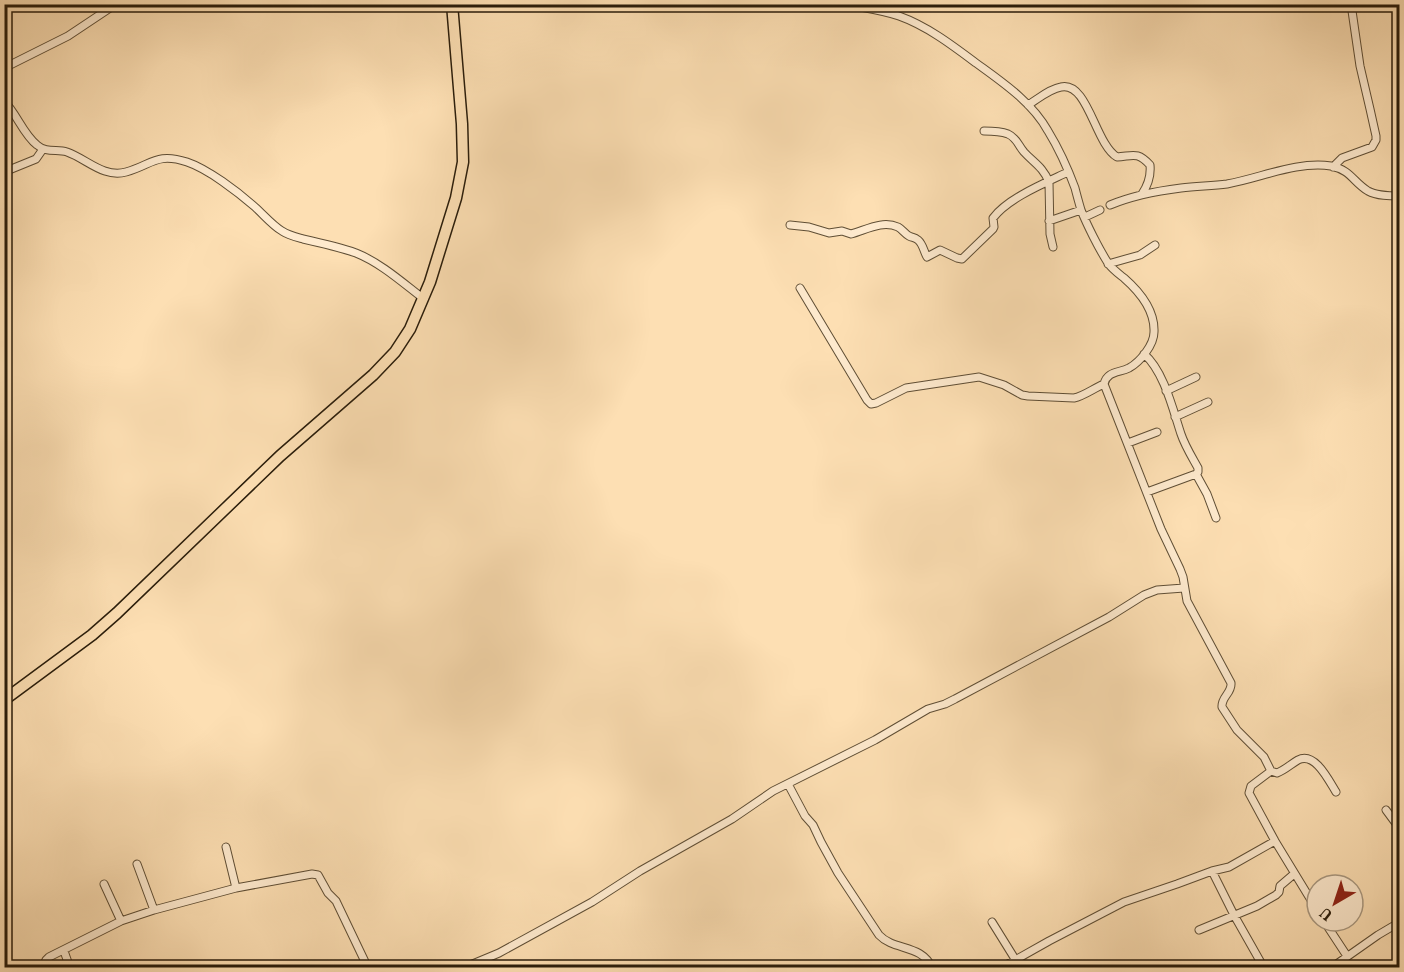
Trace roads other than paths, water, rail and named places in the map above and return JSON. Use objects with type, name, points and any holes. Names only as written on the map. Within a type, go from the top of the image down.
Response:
[{"type":"main road","points":[[4,700],[92,635],[141,591],[279,456],[373,375],[406,335],[424,299],[433,274],[456,198],[463,162],[452,4]]},
{"type":"street","points":[[4,68],[68,36],[116,4]]},
{"type":"street","points":[[845,4],[897,15],[919,24],[944,39],[1028,105],[1049,131],[1068,172],[1081,210],[1108,264],[1134,287],[1148,305],[1154,325],[1154,337],[1148,349],[1128,368],[1107,376],[1104,384],[1161,529],[1180,569],[1185,597],[1231,683],[1231,689],[1221,703],[1222,707],[1237,729],[1264,757],[1271,771],[1277,773],[1299,759],[1312,760],[1323,770],[1336,792]]},
{"type":"street","points":[[1333,167],[1342,158],[1372,147],[1376,141],[1360,66],[1351,4]]},
{"type":"street","points":[[1028,105],[1062,86],[1069,86],[1075,90],[1083,98],[1109,151],[1120,157],[1135,155],[1150,165],[1148,182],[1142,194]]},
{"type":"street","points":[[4,101],[31,139],[43,149],[70,153],[92,166],[110,172],[123,173],[162,158],[188,162],[231,188],[283,232],[357,254],[383,268],[424,299]]},
{"type":"street","points":[[984,131],[1009,134],[1042,169],[1049,182],[1049,221],[1053,247]]},
{"type":"street","points":[[4,172],[36,159],[43,149]]},
{"type":"street","points":[[1110,205],[1142,194],[1226,184],[1315,165],[1346,171],[1368,191],[1376,194],[1400,196]]},
{"type":"street","points":[[790,225],[809,227],[829,233],[842,231],[851,234],[874,226],[891,225],[918,240],[927,257],[940,250],[962,259],[993,229],[993,218],[999,210],[1017,197],[1068,172]]},
{"type":"street","points":[[1049,221],[1081,210]]},
{"type":"street","points":[[1085,217],[1100,210]]},
{"type":"street","points":[[1108,264],[1140,255],[1155,245]]},
{"type":"street","points":[[800,288],[871,404],[906,388],[979,377],[1024,396],[1074,398],[1104,384]]},
{"type":"street","points":[[1144,354],[1152,361],[1158,372],[1185,444],[1199,470],[1196,474],[1147,492]]},
{"type":"street","points":[[1166,392],[1196,377]]},
{"type":"street","points":[[1176,417],[1208,402]]},
{"type":"street","points":[[1128,443],[1157,432]]},
{"type":"street","points":[[1196,474],[1216,518]]},
{"type":"street","points":[[463,968],[499,953],[592,902],[640,871],[719,827],[774,791],[875,740],[928,709],[955,699],[1109,617],[1144,595],[1157,590],[1184,588]]},
{"type":"street","points":[[1271,771],[1251,786],[1249,793],[1305,891]]},
{"type":"street","points":[[788,784],[844,882],[879,935],[886,942],[916,951],[927,959],[932,968]]},
{"type":"street","points":[[1386,810],[1400,829]]},
{"type":"street","points":[[1001,968],[1049,940],[1124,902],[1229,867],[1275,841]]},
{"type":"street","points":[[226,847],[236,888]]},
{"type":"street","points":[[137,864],[154,910]]},
{"type":"street","points":[[1212,871],[1264,968]]},
{"type":"street","points":[[42,968],[46,960],[121,921],[236,888],[312,874],[318,875],[328,893],[336,901],[368,968]]},
{"type":"street","points":[[1199,930],[1257,906],[1276,895],[1280,886],[1294,874]]},
{"type":"street","points":[[104,884],[121,921]]},
{"type":"street","points":[[992,922],[1015,959]]},
{"type":"street","points":[[1331,968],[1400,922]]},
{"type":"street","points":[[1332,933],[1347,956]]},
{"type":"street","points":[[64,951],[70,968]]}]
